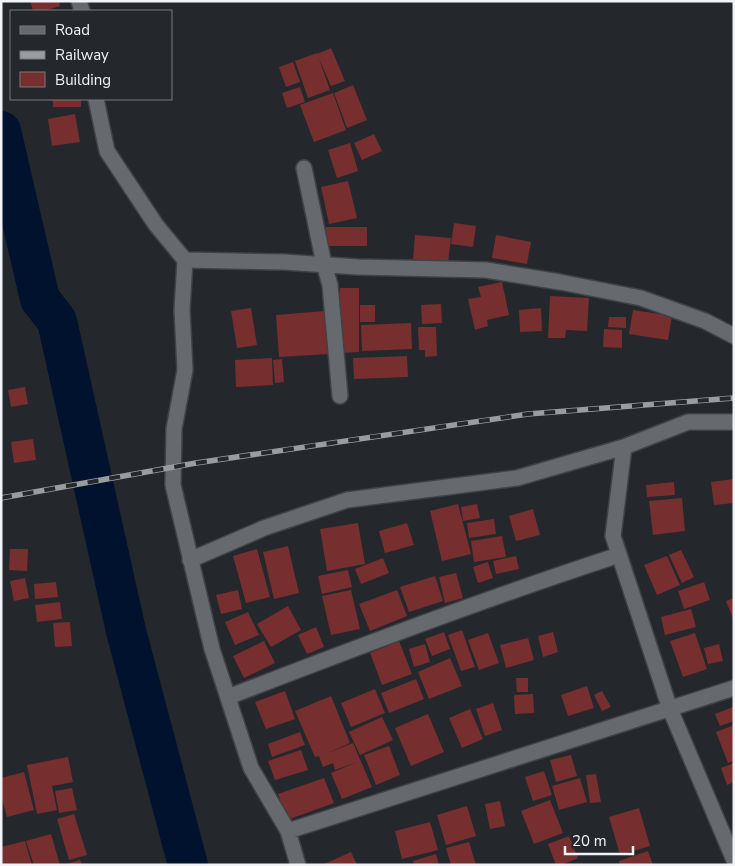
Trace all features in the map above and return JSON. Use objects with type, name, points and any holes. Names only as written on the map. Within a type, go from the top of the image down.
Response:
[{"type":"street","points":[[96,100],[107,151],[156,225],[185,260],[182,310],[185,370],[174,429],[172,486],[212,649],[251,768],[288,831],[298,865]]},
{"type":"street","points":[[304,168],[330,284],[340,396]]},
{"type":"street","points":[[185,260],[486,270],[641,298],[705,321],[734,336]]},
{"type":"street","points":[[190,560],[264,528],[347,500],[517,478],[624,448],[688,422],[734,422]]},
{"type":"street","points":[[624,448],[613,536],[670,709],[734,860]]},
{"type":"street","points":[[228,697],[412,627],[619,555]]},
{"type":"street","points":[[288,831],[734,688]]},
{"type":"building","points":[[30,1],[59,1],[60,6],[47,10],[33,10]]},
{"type":"building","points":[[331,48],[345,81],[331,86],[317,54]]},
{"type":"building","points":[[317,53],[330,90],[308,98],[295,61]]},
{"type":"building","points":[[293,62],[300,82],[286,87],[279,67]]},
{"type":"building","points":[[353,85],[367,120],[347,128],[334,93]]},
{"type":"building","points":[[300,87],[305,102],[287,108],[282,93]]},
{"type":"building","points":[[333,93],[346,130],[314,142],[300,105]]},
{"type":"building","points":[[53,100],[81,100],[81,107],[53,107]]},
{"type":"building","points":[[75,114],[80,142],[52,146],[48,119]]},
{"type":"building","points":[[374,134],[382,151],[362,160],[354,143]]},
{"type":"building","points":[[350,143],[358,171],[337,178],[328,150]]},
{"type":"building","points":[[348,181],[357,218],[329,224],[321,187]]},
{"type":"building","points":[[454,223],[476,226],[473,247],[451,244]]},
{"type":"building","points":[[326,227],[367,227],[367,246],[326,246]]},
{"type":"building","points":[[415,235],[451,238],[448,263],[413,259]]},
{"type":"building","points":[[496,235],[531,242],[527,264],[492,258]]},
{"type":"building","points":[[502,282],[509,315],[487,320],[488,326],[475,330],[468,299],[481,297],[478,287]]},
{"type":"building","points":[[340,288],[359,288],[359,352],[340,353]]},
{"type":"building","points":[[550,296],[589,298],[587,331],[566,330],[565,338],[548,338]]},
{"type":"building","points":[[441,304],[442,323],[422,324],[421,305]]},
{"type":"building","points":[[360,305],[375,305],[375,322],[360,322]]},
{"type":"building","points":[[251,308],[257,345],[237,348],[231,311]]},
{"type":"building","points":[[541,308],[542,331],[520,332],[519,310]]},
{"type":"building","points":[[633,310],[672,316],[668,340],[629,334]]},
{"type":"building","points":[[325,311],[329,354],[279,357],[276,315]]},
{"type":"building","points":[[609,317],[626,317],[626,328],[608,327]]},
{"type":"building","points":[[411,323],[412,349],[362,351],[361,325]]},
{"type":"building","points":[[418,327],[436,327],[437,356],[425,357],[425,350],[419,350]]},
{"type":"building","points":[[604,329],[622,330],[622,348],[603,347]]},
{"type":"building","points":[[407,356],[408,377],[354,379],[353,358]]},
{"type":"building","points":[[272,358],[273,385],[236,387],[235,360]]},
{"type":"building","points":[[282,359],[284,382],[275,383],[273,360]]},
{"type":"building","points":[[25,387],[28,404],[11,407],[8,390]]},
{"type":"building","points":[[33,439],[36,460],[14,463],[11,442]]},
{"type":"building","points":[[734,479],[734,503],[714,505],[711,482]]},
{"type":"building","points":[[674,482],[675,495],[647,497],[646,485]]},
{"type":"building","points":[[682,498],[685,531],[653,535],[649,501]]},
{"type":"building","points":[[458,504],[471,554],[442,561],[430,511]]},
{"type":"building","points":[[477,504],[480,518],[463,521],[461,507]]},
{"type":"building","points":[[533,509],[540,535],[516,541],[509,516]]},
{"type":"building","points":[[494,519],[496,534],[469,538],[467,523]]},
{"type":"building","points":[[358,523],[365,564],[327,571],[320,529]]},
{"type":"building","points":[[407,523],[414,545],[385,553],[379,531]]},
{"type":"building","points":[[502,536],[506,557],[474,562],[471,541]]},
{"type":"building","points":[[288,546],[299,593],[274,599],[263,552]]},
{"type":"building","points":[[10,549],[28,549],[27,571],[9,570]]},
{"type":"building","points":[[257,549],[270,597],[246,603],[233,556]]},
{"type":"building","points":[[681,550],[694,577],[682,583],[669,555]]},
{"type":"building","points":[[516,556],[519,569],[496,574],[493,561]]},
{"type":"building","points":[[667,556],[680,585],[657,595],[644,565]]},
{"type":"building","points":[[383,558],[389,573],[361,584],[355,569]]},
{"type":"building","points":[[488,562],[493,578],[478,583],[473,567]]},
{"type":"building","points":[[348,570],[352,587],[322,594],[318,576]]},
{"type":"building","points":[[456,573],[463,598],[445,603],[439,577]]},
{"type":"building","points":[[435,576],[443,601],[409,612],[400,587]]},
{"type":"building","points":[[25,578],[29,598],[14,601],[10,581]]},
{"type":"building","points":[[56,582],[58,597],[35,599],[34,584]]},
{"type":"building","points":[[704,582],[710,600],[684,609],[678,591]]},
{"type":"building","points":[[238,590],[242,609],[221,614],[216,595]]},
{"type":"building","points":[[351,590],[360,629],[331,635],[322,596]]},
{"type":"building","points":[[397,590],[407,616],[370,631],[359,604]]},
{"type":"building","points":[[734,598],[734,621],[726,601]]},
{"type":"building","points":[[60,602],[62,619],[37,622],[35,605]]},
{"type":"building","points":[[288,606],[301,630],[271,647],[257,624]]},
{"type":"building","points":[[691,609],[696,627],[665,635],[661,617]]},
{"type":"building","points":[[248,612],[259,635],[235,645],[225,622]]},
{"type":"building","points":[[70,622],[72,646],[55,647],[53,623]]},
{"type":"building","points":[[316,627],[324,647],[307,654],[298,635]]},
{"type":"building","points":[[462,630],[475,667],[461,671],[448,635]]},
{"type":"building","points":[[444,632],[450,649],[432,656],[425,639]]},
{"type":"building","points":[[553,632],[558,652],[543,657],[538,636]]},
{"type":"building","points":[[488,633],[499,663],[479,670],[468,640]]},
{"type":"building","points":[[695,633],[707,669],[683,677],[670,641]]},
{"type":"building","points":[[528,638],[534,660],[506,668],[500,645]]},
{"type":"building","points":[[264,641],[275,663],[244,678],[233,656]]},
{"type":"building","points":[[399,641],[412,674],[382,685],[370,653]]},
{"type":"building","points":[[425,644],[430,662],[414,667],[409,649]]},
{"type":"building","points":[[719,644],[723,661],[708,664],[704,648]]},
{"type":"building","points":[[450,658],[462,686],[429,699],[418,672]]},
{"type":"building","points":[[516,678],[528,678],[528,692],[517,692]]},
{"type":"building","points":[[416,679],[424,699],[389,713],[381,693]]},
{"type":"building","points":[[587,686],[594,708],[568,716],[561,695]]},
{"type":"building","points":[[375,689],[385,713],[351,727],[341,703]]},
{"type":"building","points":[[285,691],[295,719],[266,729],[255,702]]},
{"type":"building","points":[[602,691],[611,707],[602,711],[594,695]]},
{"type":"building","points":[[533,694],[534,713],[515,714],[514,695]]},
{"type":"building","points":[[331,696],[350,743],[328,753],[353,743],[372,787],[342,799],[331,773],[357,762],[335,770],[333,763],[323,767],[319,756],[315,757],[295,711]]},
{"type":"building","points":[[493,703],[502,730],[485,736],[476,709]]},
{"type":"building","points":[[733,707],[734,721],[720,726],[715,714]]},
{"type":"building","points":[[470,709],[483,739],[462,748],[449,718]]},
{"type":"building","points":[[428,714],[444,752],[411,766],[395,728]]},
{"type":"building","points":[[382,717],[393,740],[360,755],[349,732]]},
{"type":"building","points":[[734,725],[734,761],[728,763],[716,732]]},
{"type":"building","points":[[300,732],[305,745],[272,757],[268,744]]},
{"type":"building","points":[[389,746],[400,775],[376,785],[364,755]]},
{"type":"building","points":[[301,750],[308,770],[275,780],[268,761]]},
{"type":"building","points":[[571,755],[577,776],[556,782],[550,760]]},
{"type":"building","points":[[68,757],[73,782],[52,786],[57,810],[37,814],[27,765]]},
{"type":"building","points":[[734,763],[734,782],[727,785],[721,768]]},
{"type":"building","points":[[544,771],[552,795],[533,801],[525,777]]},
{"type":"building","points":[[24,772],[34,810],[7,817],[1,796],[1,778]]},
{"type":"building","points":[[596,774],[601,802],[590,803],[586,775]]},
{"type":"building","points":[[324,778],[334,803],[287,820],[278,794]]},
{"type":"building","points":[[580,778],[587,802],[559,810],[552,786]]},
{"type":"building","points":[[72,788],[77,810],[59,813],[55,791]]},
{"type":"building","points":[[550,800],[563,833],[534,844],[521,811]]},
{"type":"building","points":[[500,801],[505,826],[490,829],[485,804]]},
{"type":"building","points":[[467,806],[476,836],[446,845],[437,815]]},
{"type":"building","points":[[639,808],[650,846],[620,855],[609,817]]},
{"type":"building","points":[[74,814],[87,855],[69,860],[57,819]]},
{"type":"building","points":[[430,822],[438,850],[402,859],[395,831]]},
{"type":"building","points":[[51,834],[60,865],[34,865],[26,841]]},
{"type":"building","points":[[569,836],[578,858],[562,865],[556,865],[548,844]]},
{"type":"building","points":[[25,841],[32,865],[1,865],[1,847]]},
{"type":"building","points":[[469,842],[476,865],[451,865],[446,848]]},
{"type":"building","points":[[648,851],[653,865],[620,865],[619,861]]},
{"type":"building","points":[[351,852],[357,865],[322,865]]},
{"type":"building","points":[[436,854],[439,865],[414,865],[413,861]]},
{"type":"building","points":[[80,860],[82,865],[66,864]]},
{"type":"waterway","points":[[1,131],[40,299],[57,321],[126,631],[188,865]]},
{"type":"railway","points":[[1,498],[196,463],[528,414],[734,398]]}]
